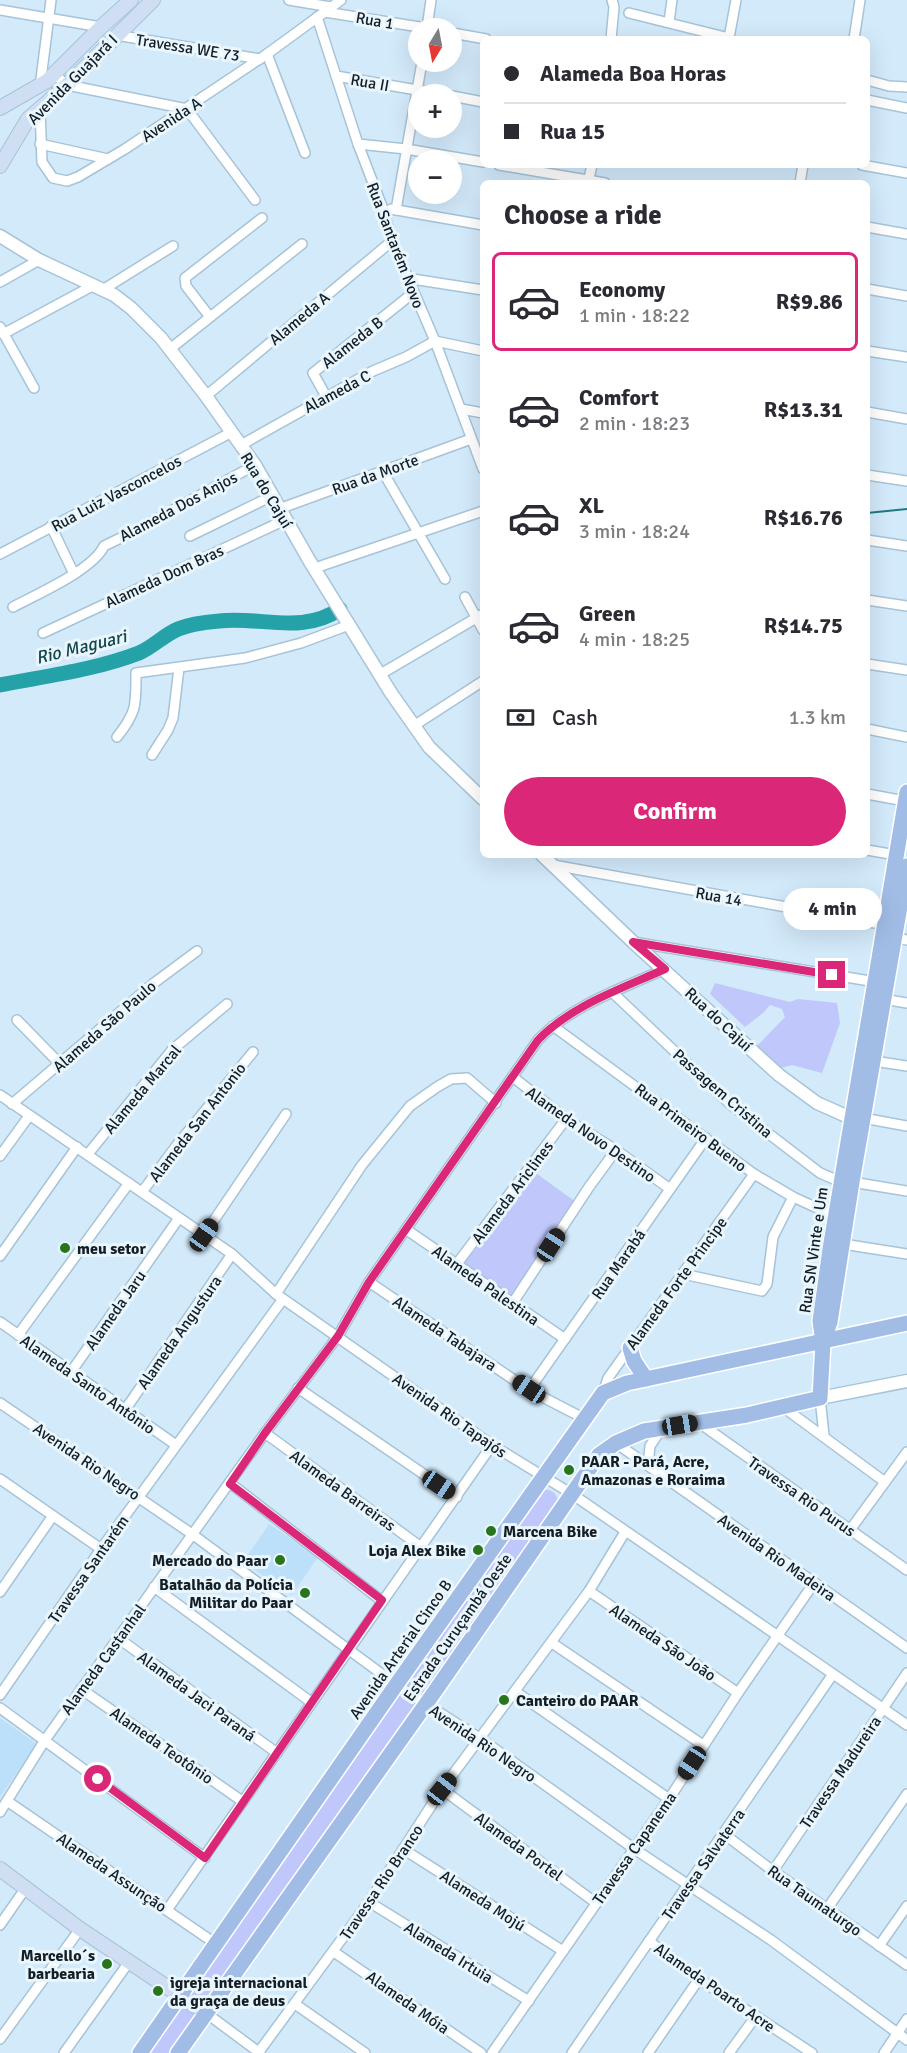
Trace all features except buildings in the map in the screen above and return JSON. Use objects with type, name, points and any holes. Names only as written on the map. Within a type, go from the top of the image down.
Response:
[{"type":"main road","name":"Avenida Guajará I","points":[[0,108],[40,87],[55,75],[101,27],[131,0]]},
{"type":"main road","name":"Avenida Guajará I","points":[[0,166],[28,119],[67,85],[153,0]]},
{"type":"main road","name":"Rua SN Vinte e Um","points":[[823,1342],[820,1321],[858,1119],[876,982],[896,934],[904,861],[906,796]]},
{"type":"main road","name":"Rua SN Vinte e Um","points":[[896,934],[904,861]]},
{"type":"main road","name":"Rua SN Vinte e Um","points":[[858,1119],[874,1061],[883,999],[884,962]]},
{"type":"main road","name":"Rua SN Vinte e Um","points":[[823,1342],[830,1322],[843,1244],[841,1208]]},
{"type":"main road","points":[[603,1393],[627,1383],[907,1323]]},
{"type":"main road","points":[[820,1398],[823,1342]]},
{"type":"main road","points":[[630,1348],[634,1361],[646,1379]]},
{"type":"main road","name":"Avenida Arterial Cinco B","points":[[140,2053],[603,1393]]},
{"type":"main road","name":"Estrada Curuçambá Oeste","points":[[178,2053],[426,1704],[599,1455],[616,1443],[644,1431],[783,1407],[820,1398]]},
{"type":"main road","points":[[0,1869],[80,1929],[206,2013]]},
{"type":"street","points":[[40,87],[51,0]]},
{"type":"street","name":"Rua 1","points":[[289,0],[324,12],[408,25]]},
{"type":"street","name":"Avenida A","points":[[40,110],[42,162],[46,171],[53,178],[68,181],[108,159],[187,109],[264,57],[341,0]]},
{"type":"street","points":[[428,18],[431,0]]},
{"type":"street","points":[[611,36],[615,7],[612,0]]},
{"type":"street","points":[[669,22],[672,0]]},
{"type":"street","points":[[729,36],[736,0]]},
{"type":"street","points":[[854,36],[860,0]]},
{"type":"street","points":[[0,10],[101,27]]},
{"type":"street","name":"Rua Santarém Novo","points":[[324,12],[336,76],[358,144],[406,278],[435,341],[480,462]]},
{"type":"street","points":[[628,13],[722,36]]},
{"type":"street","name":"Travessa WE 73","points":[[116,35],[264,57]]},
{"type":"street","points":[[462,35],[480,38]]},
{"type":"street","points":[[264,57],[305,153]]},
{"type":"street","points":[[55,75],[67,85],[187,109],[255,200]]},
{"type":"street","name":"Rua II","points":[[336,76],[408,89]]},
{"type":"street","points":[[870,81],[889,86],[907,87]]},
{"type":"street","points":[[462,98],[480,101]]},
{"type":"street","points":[[870,101],[907,108]]},
{"type":"street","points":[[396,210],[408,138]]},
{"type":"street","points":[[40,144],[108,159]]},
{"type":"street","points":[[358,144],[406,149],[480,161]]},
{"type":"street","points":[[870,166],[907,173]]},
{"type":"street","points":[[515,168],[578,180]]},
{"type":"street","points":[[383,209],[480,224]]},
{"type":"street","points":[[210,318],[186,286],[185,278],[262,218]]},
{"type":"street","points":[[870,228],[907,234]]},
{"type":"street","name":"Rua do Cajuí","points":[[0,236],[39,260],[99,287],[131,308],[170,349],[255,465],[379,675],[429,747],[480,795]]},
{"type":"street","name":"Alameda A","points":[[206,396],[392,241]]},
{"type":"street","points":[[170,349],[302,244]]},
{"type":"street","points":[[34,388],[2,331],[99,287],[173,246]]},
{"type":"street","points":[[0,282],[39,260]]},
{"type":"street","points":[[406,278],[480,290]]},
{"type":"street","points":[[870,290],[907,296]]},
{"type":"street","name":"Alameda B","points":[[327,398],[314,373],[413,293]]},
{"type":"street","points":[[435,341],[480,350]]},
{"type":"street","name":"Alameda C","points":[[241,445],[373,371],[435,341]]},
{"type":"street","points":[[870,351],[907,357]]},
{"type":"street","points":[[461,409],[480,412]]},
{"type":"street","points":[[870,413],[907,419]]},
{"type":"street","name":"Rua Luiz Vasconcelos","points":[[0,554],[231,432]]},
{"type":"street","name":"Rua da Morte","points":[[282,514],[383,472],[471,440]]},
{"type":"street","name":"Alameda Dos Anjos","points":[[13,608],[74,574],[100,554],[104,546],[255,465]]},
{"type":"street","points":[[383,472],[445,579]]},
{"type":"street","points":[[870,476],[907,482]]},
{"type":"street","points":[[190,536],[272,496]]},
{"type":"street","points":[[315,568],[480,512]]},
{"type":"street","name":"Alameda Dom Bras","points":[[44,633],[282,514]]},
{"type":"street","points":[[51,526],[74,574]]},
{"type":"street","points":[[870,540],[907,546]]},
{"type":"street","points":[[379,675],[479,616],[465,597]]},
{"type":"street","points":[[870,600],[907,606]]},
{"type":"street","points":[[117,737],[133,713],[136,673],[225,662],[272,651],[349,625]]},
{"type":"street","points":[[870,664],[907,670]]},
{"type":"street","points":[[152,755],[173,718],[179,668]]},
{"type":"street","points":[[415,725],[480,683]]},
{"type":"street","points":[[870,730],[907,737]]},
{"type":"street","points":[[870,795],[906,796]]},
{"type":"street","points":[[870,851],[904,861]]},
{"type":"street","name":"Rua do Cajuí","points":[[545,858],[779,1075],[817,1103],[858,1119]]},
{"type":"street","name":"Rua 14","points":[[553,866],[896,934]]},
{"type":"street","points":[[633,942],[876,982]]},
{"type":"street","name":"Alameda São Paulo","points":[[12,1104],[154,983],[197,951]]},
{"type":"street","name":"Alameda Castanhal","points":[[0,1812],[45,1740],[81,1689],[265,1433],[338,1336],[369,1282],[538,1040],[553,1026],[579,1009],[665,969]]},
{"type":"street","name":"Passagem Cristina","points":[[612,993],[730,1104],[820,1173],[847,1182],[907,1191]]},
{"type":"street","points":[[883,999],[907,1003]]},
{"type":"street","name":"Alameda Marcal","points":[[88,1154],[172,1050],[227,1004]]},
{"type":"street","points":[[17,1020],[60,1064]]},
{"type":"street","name":"Rua Primeiro Bueno","points":[[553,1026],[754,1174],[793,1197],[841,1208]]},
{"type":"street","name":"Alameda San Antonio","points":[[142,1192],[253,1052]]},
{"type":"street","points":[[874,1061],[907,1066]]},
{"type":"street","name":"Alameda Novo Destino","points":[[513,1077],[566,1119],[616,1150],[670,1189]]},
{"type":"street","name":"Travessa Santarém","points":[[0,1695],[280,1296],[362,1165],[410,1106],[451,1079],[467,1078],[496,1103]]},
{"type":"street","name":"Avenida Rio Tapajós","points":[[0,1095],[232,1254],[280,1296],[492,1445],[572,1494],[907,1725]]},
{"type":"street","points":[[204,1235],[286,1114]]},
{"type":"street","points":[[0,1156],[29,1116]]},
{"type":"street","name":"Alameda Ariclines","points":[[456,1265],[566,1119]]},
{"type":"street","points":[[858,1119],[907,1126]]},
{"type":"street","name":"Rua Marabá","points":[[529,1389],[706,1138]]},
{"type":"street","points":[[0,1256],[77,1147]]},
{"type":"street","points":[[513,1304],[589,1186],[616,1150]]},
{"type":"street","name":"Alameda Forte Principe","points":[[603,1393],[608,1378],[754,1174]]},
{"type":"street","points":[[18,1335],[129,1182]]},
{"type":"street","points":[[683,1274],[762,1290],[767,1284],[773,1237],[793,1197]]},
{"type":"street","name":"Alameda Jaru","points":[[71,1372],[179,1218]]},
{"type":"street","name":"Alameda Palestina","points":[[407,1230],[565,1339]]},
{"type":"street","points":[[843,1244],[907,1254]]},
{"type":"street","name":"Alameda Angustura","points":[[125,1410],[232,1254]]},
{"type":"street","name":"Alameda Tabajara","points":[[369,1282],[529,1389],[585,1419]]},
{"type":"street","name":"Alameda Santo Antônio","points":[[0,1322],[176,1446]]},
{"type":"street","points":[[824,1435],[820,1398],[907,1381]]},
{"type":"street","points":[[298,1388],[457,1497]]},
{"type":"street","name":"Avenida Rio Negro","points":[[0,1404],[139,1496],[396,1685],[481,1739],[633,1848],[771,1940],[907,2040]]},
{"type":"street","points":[[783,1407],[885,1482]]},
{"type":"street","name":"Travessa Rio Purus","points":[[698,1422],[906,1568]]},
{"type":"street","points":[[648,1465],[650,1446],[662,1428]]},
{"type":"street","name":"Alameda Barreiras","points":[[265,1433],[421,1547]]},
{"type":"street","name":"Avenida Rio Madeira","points":[[616,1443],[907,1648]]},
{"type":"street","points":[[167,1910],[492,1445]]},
{"type":"street","points":[[850,1530],[907,1452]]},
{"type":"street","points":[[0,1479],[101,1549]]},
{"type":"street","points":[[230,1484],[382,1600]]},
{"type":"street","points":[[0,1592],[52,1517]]},
{"type":"street","name":"Travessa Rio Branco","points":[[259,2053],[369,1902],[442,1789],[589,1591],[625,1532]]},
{"type":"street","name":"Travessa Capanema","points":[[492,2053],[669,1799],[703,1745],[814,1583]]},
{"type":"street","points":[[154,1587],[311,1702]]},
{"type":"street","name":"Alameda São João","points":[[589,1591],[738,1693]]},
{"type":"street","name":"Alameda Jaci Paraná","points":[[118,1638],[277,1753]]},
{"type":"street","points":[[552,1643],[703,1745]]},
{"type":"street","name":"Travessa Madureira","points":[[773,1871],[907,1673]]},
{"type":"street","name":"Travessa Salvaterra","points":[[572,2053],[833,1674]]},
{"type":"street","name":"Alameda Teotônio","points":[[81,1689],[242,1801]]},
{"type":"street","points":[[516,1692],[669,1799]]},
{"type":"street","points":[[0,1708],[205,1858]]},
{"type":"street","name":"Alameda Portel","points":[[442,1789],[596,1902]]},
{"type":"street","points":[[827,1908],[907,1794]]},
{"type":"street","name":"Alameda Assunção","points":[[7,1801],[216,1944]]},
{"type":"street","name":"Rua Taumaturgo","points":[[724,1834],[907,1965]]},
{"type":"street","name":"Alameda Mojú","points":[[403,1849],[563,1951]]},
{"type":"street","points":[[0,1924],[25,1889]]},
{"type":"street","name":"Alameda Irtuia","points":[[369,1902],[529,2001]]},
{"type":"street","points":[[879,1946],[907,1906]]},
{"type":"street","points":[[0,2039],[80,1929]]},
{"type":"street","name":"Alameda Poarto Acre","points":[[649,1941],[699,1979],[806,2051]]},
{"type":"street","name":"Alameda Móia","points":[[334,1952],[481,2053]]},
{"type":"street","points":[[64,2053],[129,1962]]},
{"type":"street","points":[[648,2053],[699,1979]]},
{"type":"street","points":[[295,2004],[365,2053]]},
{"type":"street","points":[[206,2013],[259,2053]]},
{"type":"street","points":[[729,2053],[756,2016]]},
{"type":"street","points":[[884,2053],[907,2019]]},
{"type":"shaded area","points":[[715,983],[790,1002],[798,999],[837,1003],[840,1023],[822,1073],[792,1065],[777,1069],[756,1047],[785,1017],[782,1009],[770,1005],[745,1027],[710,994]]},
{"type":"shaded area","points":[[537,1174],[576,1202],[513,1298],[464,1263]]},
{"type":"shaded area","points":[[536,1489],[547,1489],[554,1493],[560,1509],[178,2053],[141,2053]]},
{"type":"shaded area","points":[[269,1524],[318,1557],[292,1595],[243,1562]]},
{"type":"shaded area","points":[[0,1718],[37,1744],[0,1797]]},
{"type":"waterway","points":[[870,513],[907,509]]},
{"type":"waterway","name":"Rio Maguari","points":[[0,685],[70,672],[122,659],[139,653],[178,629],[193,625],[235,620],[296,623],[326,617],[340,609]]},
{"type":"place","name":"meu setor","points":[[65,1248]]},
{"type":"place","name":"PAAR - Pará, Acre, Amazonas e Roraima","points":[[569,1470]]},
{"type":"place","name":"Marcena Bike","points":[[491,1531]]},
{"type":"place","name":"Loja Alex Bike","points":[[478,1550]]},
{"type":"place","name":"Mercado do Paar","points":[[280,1560]]},
{"type":"place","name":"Batalhão da Polícia Militar do Paar","points":[[305,1593]]},
{"type":"place","name":"Canteiro do PAAR","points":[[504,1700]]},
{"type":"place","name":"Marcello´s barbearia","points":[[107,1964]]},
{"type":"place","name":"igreja internacional da graça de deus","points":[[158,1991]]},
{"type":"route","points":[[98,1779],[205,1858],[382,1600],[230,1484],[338,1336],[369,1282],[538,1040],[553,1026],[579,1009],[665,969],[633,942],[832,975]]}]
